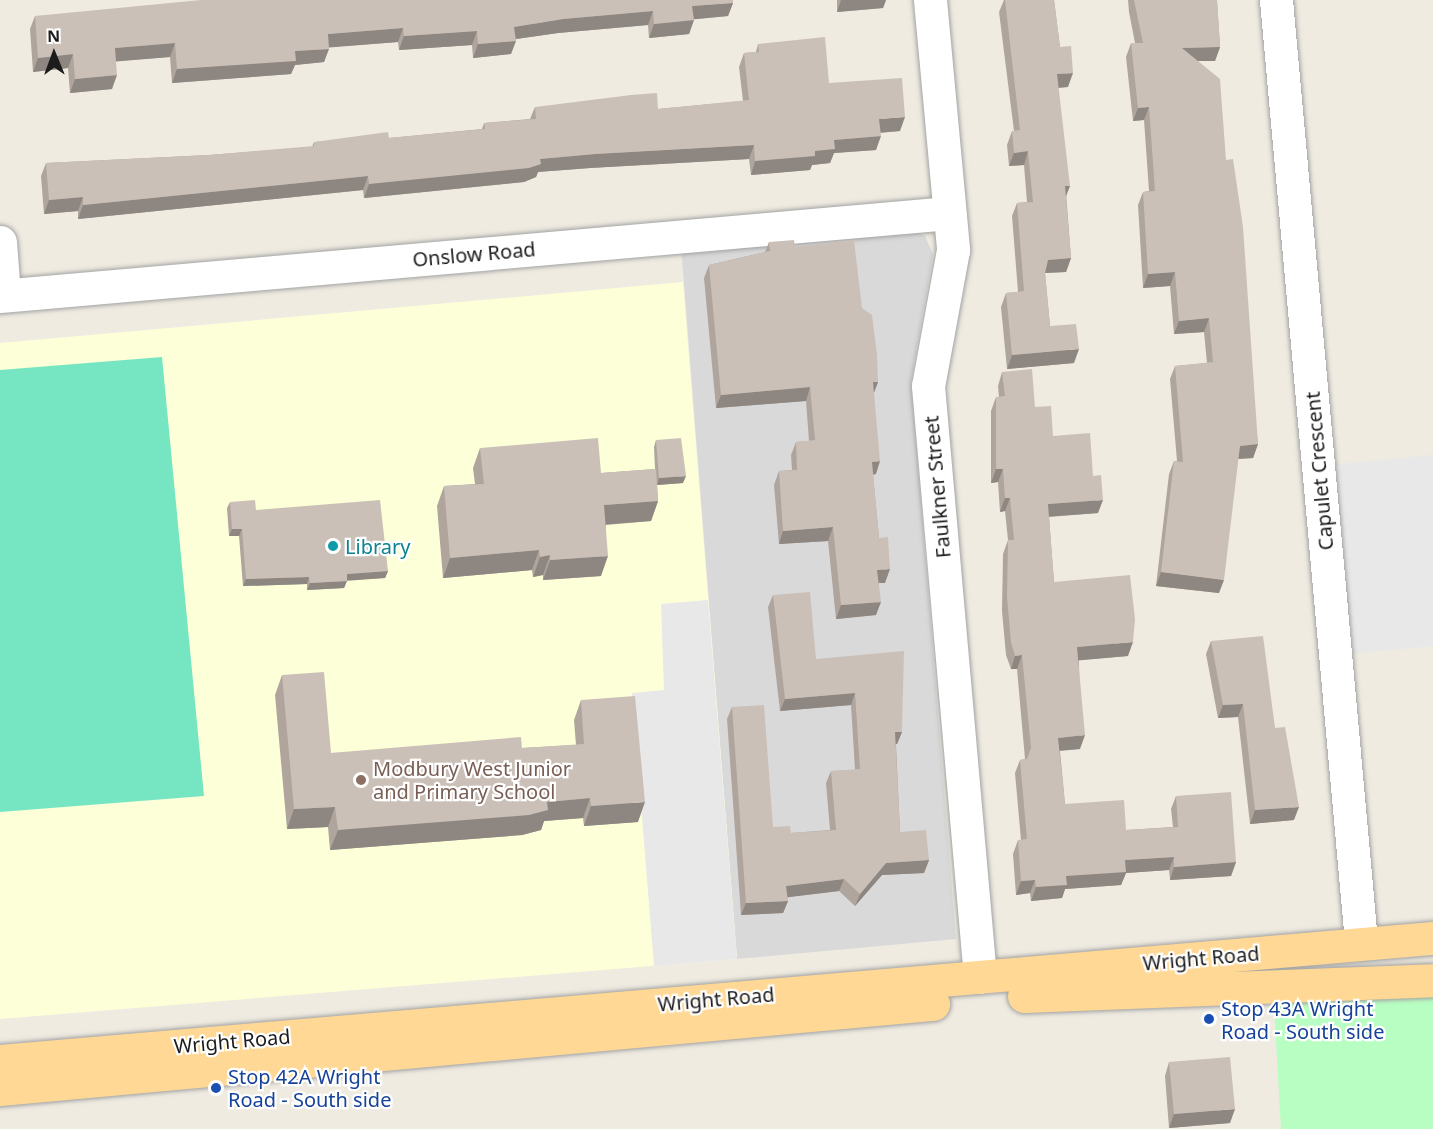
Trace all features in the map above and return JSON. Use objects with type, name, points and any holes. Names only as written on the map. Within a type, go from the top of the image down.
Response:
[{"type":"main road","name":"Wright Road","points":[[0,1061],[1362,942],[1433,938]]},
{"type":"main road","name":"Wright Road","points":[[0,1089],[1047,993],[1433,980]]},
{"type":"street","name":"Faulkner Street","points":[[930,0],[953,250],[928,386],[980,977]]},
{"type":"street","name":"Capulet Crescent","points":[[1276,0],[1362,942]]},
{"type":"street","name":"Onslow Road","points":[[2,295],[949,213]]},
{"type":"street","points":[[0,242],[2,295]]},
{"type":"shaded area","points":[[908,227],[925,236],[933,254],[911,380],[956,939],[737,959],[681,245]]},
{"type":"shaded area","name":"Modbury West Junior and Primary School","points":[[683,282],[737,959],[0,1019],[0,343]]},
{"type":"shaded area","points":[[1433,455],[1433,646],[1335,655],[1318,466]]},
{"type":"shaded area","points":[[708,600],[737,959],[654,966],[632,693],[664,690],[661,604]]},
{"type":"green space","points":[[162,357],[204,796],[0,812],[0,370]]},
{"type":"green space","points":[[1433,978],[1433,1129],[1281,1129],[1273,987]]},
{"type":"building","points":[[201,0],[733,0],[733,3],[692,6],[694,20],[654,24],[653,11],[563,19],[514,27],[516,41],[478,44],[477,31],[404,36],[403,28],[328,34],[329,49],[295,51],[296,61],[177,69],[175,43],[115,48],[117,75],[75,79],[73,54],[38,58],[35,16]]},
{"type":"building","points":[[1005,0],[1054,0],[1060,47],[1071,46],[1073,73],[1057,74],[1070,186],[1065,186],[1071,258],[1048,260],[1045,273],[1050,326],[1076,324],[1079,349],[1012,355],[1006,293],[1024,291],[1017,203],[1033,202],[1028,151],[1014,153],[1012,131],[1020,130]]},
{"type":"building","points":[[1134,0],[1217,0],[1220,47],[1182,48],[1220,79],[1226,160],[1233,159],[1243,227],[1258,444],[1240,446],[1224,580],[1161,572],[1174,461],[1183,462],[1175,366],[1213,362],[1209,318],[1179,321],[1175,272],[1148,274],[1143,192],[1155,191],[1149,107],[1138,108],[1131,43],[1143,43]]},
{"type":"building","points":[[825,37],[829,83],[902,78],[905,117],[879,119],[881,136],[834,140],[835,149],[815,151],[815,156],[755,161],[754,145],[595,154],[540,159],[541,164],[529,168],[369,184],[368,176],[83,205],[83,197],[49,200],[46,163],[209,155],[314,146],[314,142],[388,132],[389,138],[485,129],[484,123],[536,119],[535,107],[631,95],[657,93],[658,109],[749,100],[744,53],[759,52],[758,44]]},
{"type":"building","points":[[794,240],[795,247],[854,240],[862,308],[872,315],[877,354],[878,382],[873,382],[880,461],[872,462],[879,538],[888,537],[890,569],[877,570],[881,602],[841,605],[833,527],[783,531],[779,471],[797,470],[796,442],[815,440],[810,387],[721,395],[709,265],[770,251],[769,242]]},
{"type":"building","points":[[1032,369],[1035,407],[1051,406],[1053,436],[1090,433],[1093,476],[1101,475],[1103,500],[1048,504],[1054,582],[1130,575],[1135,619],[1133,642],[1077,647],[1085,735],[1058,738],[1065,804],[1124,800],[1126,830],[1178,827],[1176,796],[1231,792],[1236,862],[1174,867],[1174,857],[1125,860],[1126,872],[1066,876],[1067,885],[1036,887],[1035,880],[1021,881],[1018,840],[1027,839],[1020,760],[1027,759],[1031,748],[1022,655],[1015,656],[1011,642],[1007,597],[1008,540],[1014,540],[1010,498],[1005,498],[1003,469],[996,469],[996,397],[1005,396],[1002,372]]},
{"type":"building","points":[[598,438],[601,473],[656,469],[658,501],[604,505],[608,556],[550,560],[550,555],[540,557],[539,550],[450,558],[444,486],[484,484],[480,448]]},
{"type":"building","points":[[681,438],[686,476],[659,478],[656,440]]},
{"type":"building","name":"Library","points":[[255,500],[256,510],[380,500],[388,571],[347,574],[347,581],[310,583],[309,577],[246,579],[242,529],[232,529],[230,502]]},
{"type":"building","points":[[810,592],[816,659],[904,651],[902,732],[895,732],[900,832],[926,830],[929,860],[886,863],[860,894],[844,879],[786,886],[788,901],[746,903],[732,707],[764,705],[773,827],[790,826],[791,833],[836,830],[831,771],[860,769],[855,693],[785,699],[773,595]]},
{"type":"building","points":[[1263,636],[1275,728],[1285,727],[1299,807],[1255,810],[1243,704],[1223,705],[1211,641]]},
{"type":"building","points":[[324,672],[331,753],[521,737],[522,748],[584,744],[581,700],[635,696],[645,802],[591,806],[590,798],[547,802],[548,810],[529,815],[338,830],[335,807],[294,809],[282,675]]},
{"type":"building","points":[[1230,1057],[1235,1109],[1174,1114],[1169,1062]]},
{"type":"place","name":"Library","points":[[333,546]]},
{"type":"place","name":"Modbury West Junior and Primary School","points":[[361,780]]},
{"type":"place","name":"Stop 43A Wright Road - South side","points":[[1209,1019]]},
{"type":"place","name":"Stop 42A Wright Road - South side","points":[[216,1088]]}]
